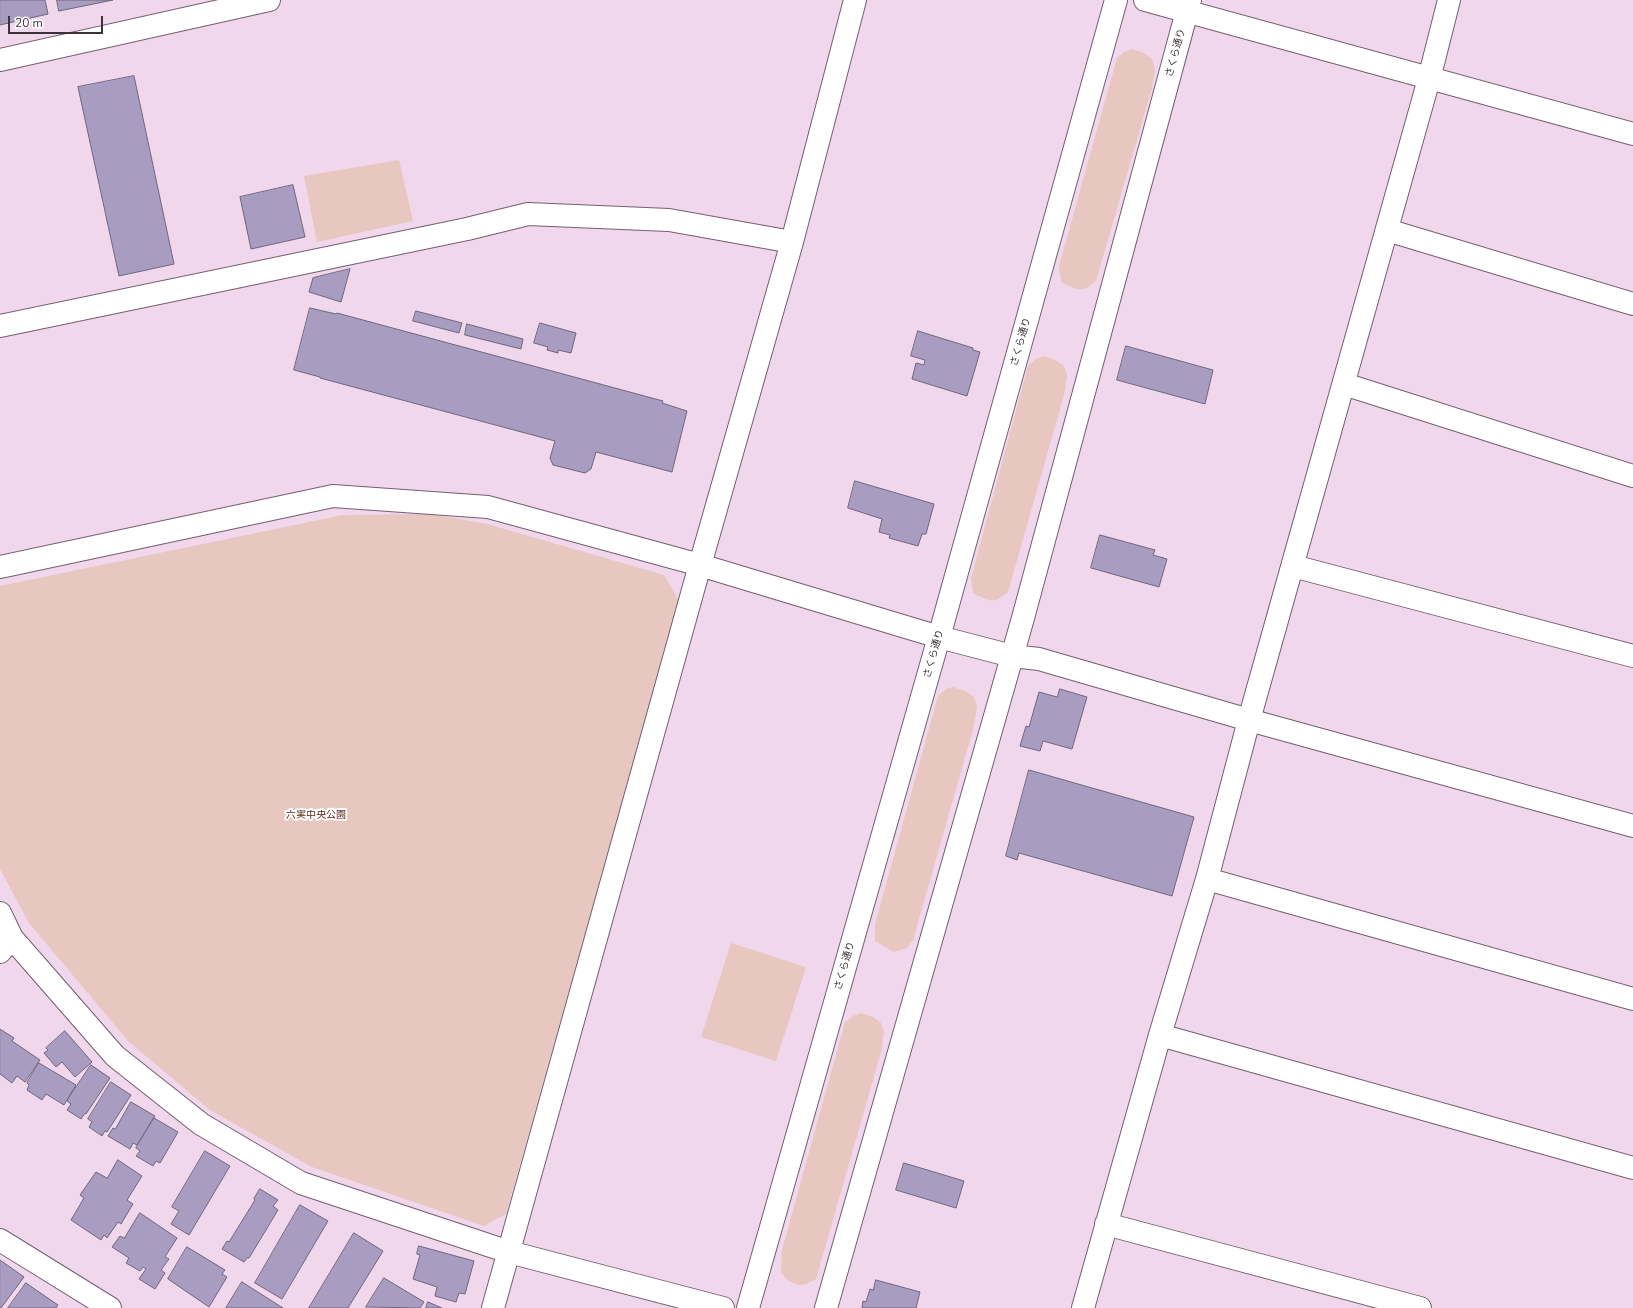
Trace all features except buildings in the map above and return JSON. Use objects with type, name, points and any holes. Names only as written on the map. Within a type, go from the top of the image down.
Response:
[{"type":"street","points":[[0,60],[269,0]]},
{"type":"street","points":[[493,1308],[700,565],[792,242],[855,0]]},
{"type":"street","name":"さくら通り","points":[[748,1308],[939,637],[1116,0]]},
{"type":"street","points":[[1145,0],[1188,6],[1429,79],[1633,134]]},
{"type":"street","points":[[1082,1308],[1160,1035],[1207,879],[1429,79],[1449,0]]},
{"type":"street","name":"さくら通り","points":[[826,1308],[1012,656],[1188,6]]},
{"type":"street","points":[[0,326],[467,229],[528,214],[669,220],[792,242]]},
{"type":"street","points":[[1387,230],[1633,304]]},
{"type":"street","points":[[1344,384],[1633,476]]},
{"type":"street","points":[[0,568],[333,496],[488,507],[700,565],[939,637],[1012,656],[1039,659],[1250,720],[1633,826]]},
{"type":"street","points":[[1293,566],[1633,656]]},
{"type":"street","points":[[1207,879],[1633,999]]},
{"type":"street","points":[[0,913],[6,945],[115,1056],[201,1124],[301,1183],[509,1252],[723,1308]]},
{"type":"street","points":[[1160,1035],[1633,1168]]},
{"type":"street","points":[[1106,1224],[1420,1308]]},
{"type":"street","points":[[0,1240],[110,1308]]},
{"type":"green space","points":[[1132,49],[1144,53],[1152,59],[1155,69],[1152,88],[1096,281],[1087,288],[1076,289],[1061,282],[1059,266],[1117,58],[1124,52]]},
{"type":"green space","points":[[399,160],[413,221],[317,242],[304,176]]},
{"type":"green space","points":[[1044,356],[1055,360],[1064,366],[1067,376],[1064,395],[1008,592],[999,599],[988,600],[973,593],[971,578],[1028,366],[1036,359]]},
{"type":"green space","name":"六実中央公園","points":[[430,514],[487,524],[664,575],[679,601],[506,1214],[484,1226],[312,1167],[210,1110],[128,1041],[29,923],[0,869],[0,586],[343,515]]},
{"type":"green space","points":[[953,687],[965,691],[974,697],[977,707],[974,726],[913,940],[907,948],[894,952],[875,941],[875,924],[938,696],[946,689]]},
{"type":"green space","points":[[731,943],[806,967],[776,1061],[701,1037]]},
{"type":"green space","points":[[861,1013],[873,1017],[881,1023],[884,1033],[881,1052],[816,1279],[807,1284],[798,1285],[787,1280],[781,1272],[782,1250],[845,1022],[853,1016]]}]
